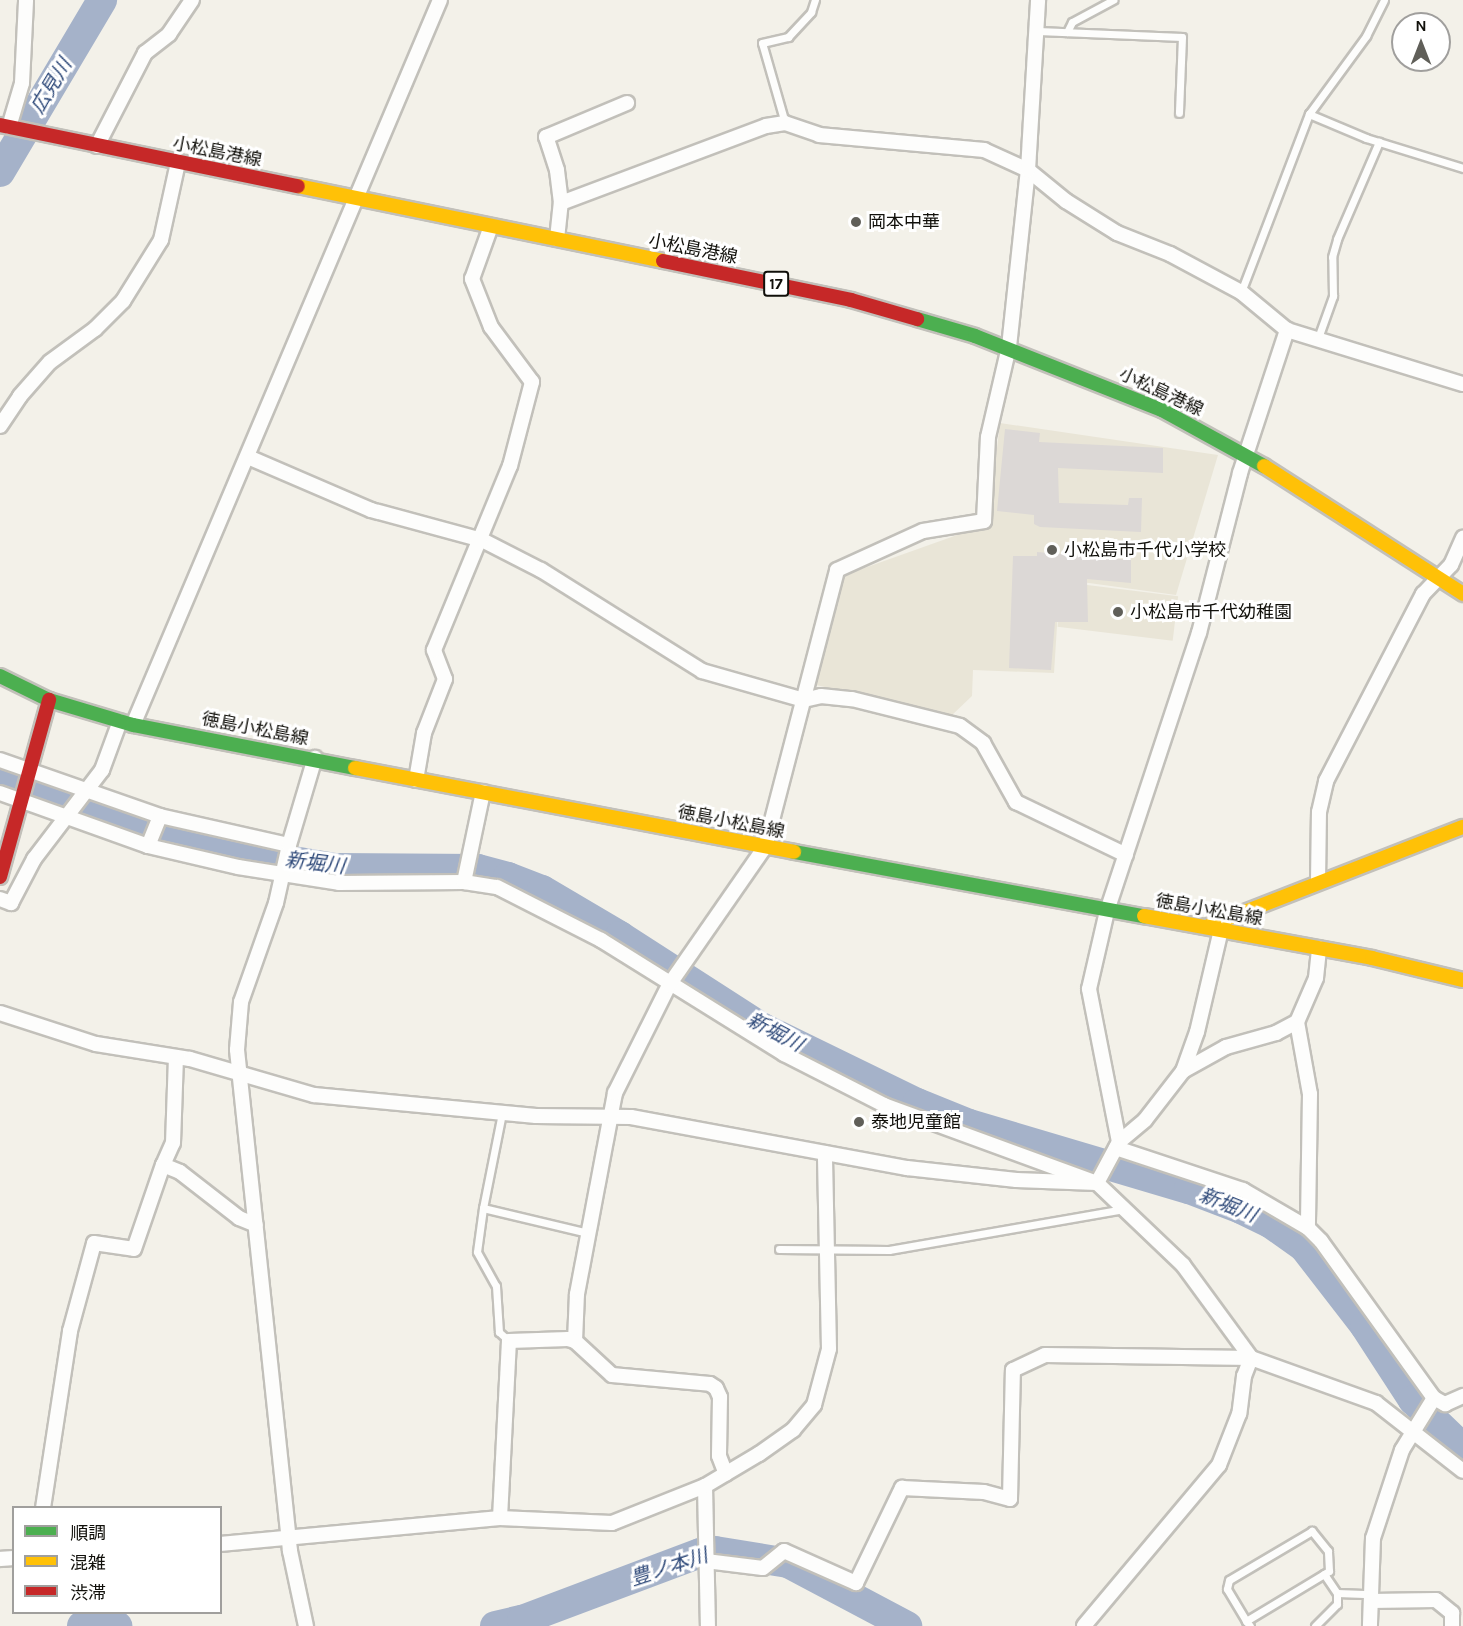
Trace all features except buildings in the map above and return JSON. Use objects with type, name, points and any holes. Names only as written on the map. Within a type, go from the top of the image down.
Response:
[{"type":"main road","name":"小松島港線","points":[[14,128],[178,163],[355,196],[851,300],[1009,347],[1162,410],[1248,456],[1463,594]]},
{"type":"main road","name":"徳島小松島線","points":[[0,676],[49,700],[127,723],[765,847],[1319,948],[1463,980]]},
{"type":"main road","points":[[0,877],[49,700]]},
{"type":"main road","points":[[1206,927],[1463,827]]},
{"type":"street","points":[[14,128],[22,83],[26,0]]},
{"type":"street","points":[[97,146],[145,53],[169,34],[192,0]]},
{"type":"street","points":[[0,900],[11,903],[34,860],[102,770],[127,723],[248,457],[355,196],[440,0]]},
{"type":"street","points":[[575,1341],[577,1294],[615,1093],[671,983],[765,847],[837,570],[923,531],[984,521],[988,437],[1009,347],[1028,170],[1038,31],[1038,0]]},
{"type":"street","points":[[557,239],[561,203],[557,170],[546,137],[627,103]]},
{"type":"street","points":[[561,203],[766,126],[784,123],[819,135],[984,150],[1028,170],[1066,201],[1117,233],[1170,254],[1241,292],[1287,330],[1318,338],[1404,369],[1463,384]]},
{"type":"street","points":[[0,426],[20,396],[50,362],[95,329],[123,301],[161,240],[178,163]]},
{"type":"street","points":[[416,780],[424,733],[445,679],[434,650],[482,540],[510,466],[532,382],[491,327],[472,279],[491,226]]},
{"type":"street","points":[[1116,1148],[1089,990],[1107,911],[1199,633],[1248,456],[1287,330]]},
{"type":"street","points":[[248,457],[371,510],[482,540],[541,570],[702,671],[804,700],[821,696],[852,699],[960,726],[983,743],[1016,802],[1126,855]]},
{"type":"street","points":[[1318,882],[1319,812],[1326,781],[1423,594],[1450,565],[1463,538]]},
{"type":"street","points":[[306,1626],[289,1539],[239,1074],[241,1002],[283,873],[315,759]]},
{"type":"street","points":[[0,760],[84,794],[159,819],[288,849]]},
{"type":"street","points":[[464,879],[483,792]]},
{"type":"street","points":[[0,793],[70,814],[150,843],[283,873],[339,883],[464,879],[498,886],[601,940],[784,1054],[884,1105],[1099,1179],[1125,1209],[1183,1265],[1251,1358]]},
{"type":"street","points":[[150,843],[159,819]]},
{"type":"street","points":[[1099,1179],[1116,1148],[1145,1120],[1183,1071],[1197,1032],[1221,930]]},
{"type":"street","points":[[1308,1228],[1310,1094],[1297,1022],[1316,978],[1319,948]]},
{"type":"street","points":[[0,1013],[96,1044],[176,1057],[314,1095],[502,1113],[609,1116],[651,1120],[825,1153],[968,1176],[1099,1179]]},
{"type":"street","points":[[1183,1071],[1226,1047],[1276,1033],[1297,1022]]},
{"type":"street","points":[[43,1506],[70,1331],[94,1243],[134,1249],[173,1143],[176,1057]]},
{"type":"street","points":[[1116,1148],[1243,1190],[1308,1228],[1329,1250],[1433,1400],[1445,1404],[1463,1396]]},
{"type":"street","points":[[222,1544],[500,1518],[612,1523],[705,1486],[794,1430],[814,1405],[831,1328],[826,1248],[825,1153]]},
{"type":"street","points":[[163,1165],[180,1172],[239,1218],[256,1225]]},
{"type":"street","points":[[500,1518],[509,1341],[575,1341],[612,1375],[716,1388],[720,1397],[718,1456],[726,1474]]},
{"type":"street","points":[[706,1554],[772,1561],[784,1551],[856,1583],[902,1488],[984,1492],[1010,1499],[1013,1370],[1045,1355],[1251,1358],[1376,1403],[1416,1428],[1463,1471]]},
{"type":"street","points":[[1084,1626],[1219,1465],[1239,1414],[1244,1376],[1251,1358]]},
{"type":"street","points":[[1370,1626],[1373,1538],[1416,1428],[1433,1400]]},
{"type":"street","points":[[705,1486],[708,1626]]},
{"type":"street","points":[[1371,1598],[1436,1600],[1452,1613],[1452,1626]]},
{"type":"lane","points":[[784,123],[762,43],[788,37],[811,12],[815,0]]},
{"type":"lane","points":[[1067,32],[1072,22],[1113,0]]},
{"type":"lane","points":[[1241,292],[1309,114],[1366,36],[1384,0]]},
{"type":"lane","points":[[1038,31],[1182,37],[1179,113]]},
{"type":"lane","points":[[1309,114],[1379,142],[1463,168]]},
{"type":"lane","points":[[1318,338],[1333,296],[1332,257],[1337,238],[1379,142]]},
{"type":"lane","points":[[502,1113],[483,1208],[477,1252],[496,1286],[499,1332],[503,1340],[509,1341]]},
{"type":"lane","points":[[483,1208],[588,1233]]},
{"type":"lane","points":[[779,1249],[889,1250],[1125,1209]]},
{"type":"lane","points":[[1311,1531],[1328,1551],[1329,1571],[1248,1623],[1227,1589],[1229,1580],[1311,1531]]},
{"type":"lane","points":[[1315,1626],[1337,1604],[1337,1593],[1324,1574]]},
{"type":"lane","points":[[1337,1593],[1371,1598]]},
{"type":"shaded area","name":"小松島市千代小学校","points":[[1000,423],[1218,455],[1176,595],[1060,579],[1054,673],[973,670],[972,696],[951,716],[816,685],[842,576],[988,524]]},
{"type":"shaded area","name":"小松島市千代幼稚園","points":[[1063,582],[1178,596],[1173,641],[1058,627]]},
{"type":"waterway","name":"広見川","points":[[0,172],[102,0]]},
{"type":"waterway","name":"新堀川","points":[[0,779],[203,846],[335,868],[478,869],[508,877],[542,890],[620,936],[761,1027],[917,1103],[969,1124],[1189,1189],[1241,1209],[1270,1223],[1304,1247],[1365,1326],[1413,1400],[1463,1448]]},
{"type":"waterway","name":"豊ノ本川","points":[[495,1626],[522,1620],[700,1553],[715,1551],[788,1563],[907,1626]]},
{"type":"waterway","name":"豊ノ本川","points":[[82,1626],[93,1621],[117,1626]]},
{"type":"traffic: fast","points":[[917,319],[975,336],[1162,410],[1264,466]]},
{"type":"traffic: fast","points":[[0,676],[49,700],[133,725],[355,768]]},
{"type":"traffic: fast","points":[[794,852],[1144,916]]},
{"type":"traffic: slow","points":[[298,186],[663,261]]},
{"type":"traffic: slow","points":[[1264,466],[1463,594]]},
{"type":"traffic: slow","points":[[355,768],[794,852]]},
{"type":"traffic: slow","points":[[1206,927],[1463,827]]},
{"type":"traffic: slow","points":[[1144,916],[1372,958],[1463,980]]},
{"type":"traffic: jam","points":[[0,125],[298,186]]},
{"type":"traffic: jam","points":[[663,261],[851,300],[917,319]]},
{"type":"traffic: jam","points":[[0,877],[49,700]]},
{"type":"place","name":"岡本中華","points":[[856,222]]},
{"type":"place","name":"小松島市千代小学校","points":[[1052,550]]},
{"type":"place","name":"小松島市千代幼稚園","points":[[1118,612]]},
{"type":"place","name":"泰地児童館","points":[[859,1122]]}]
